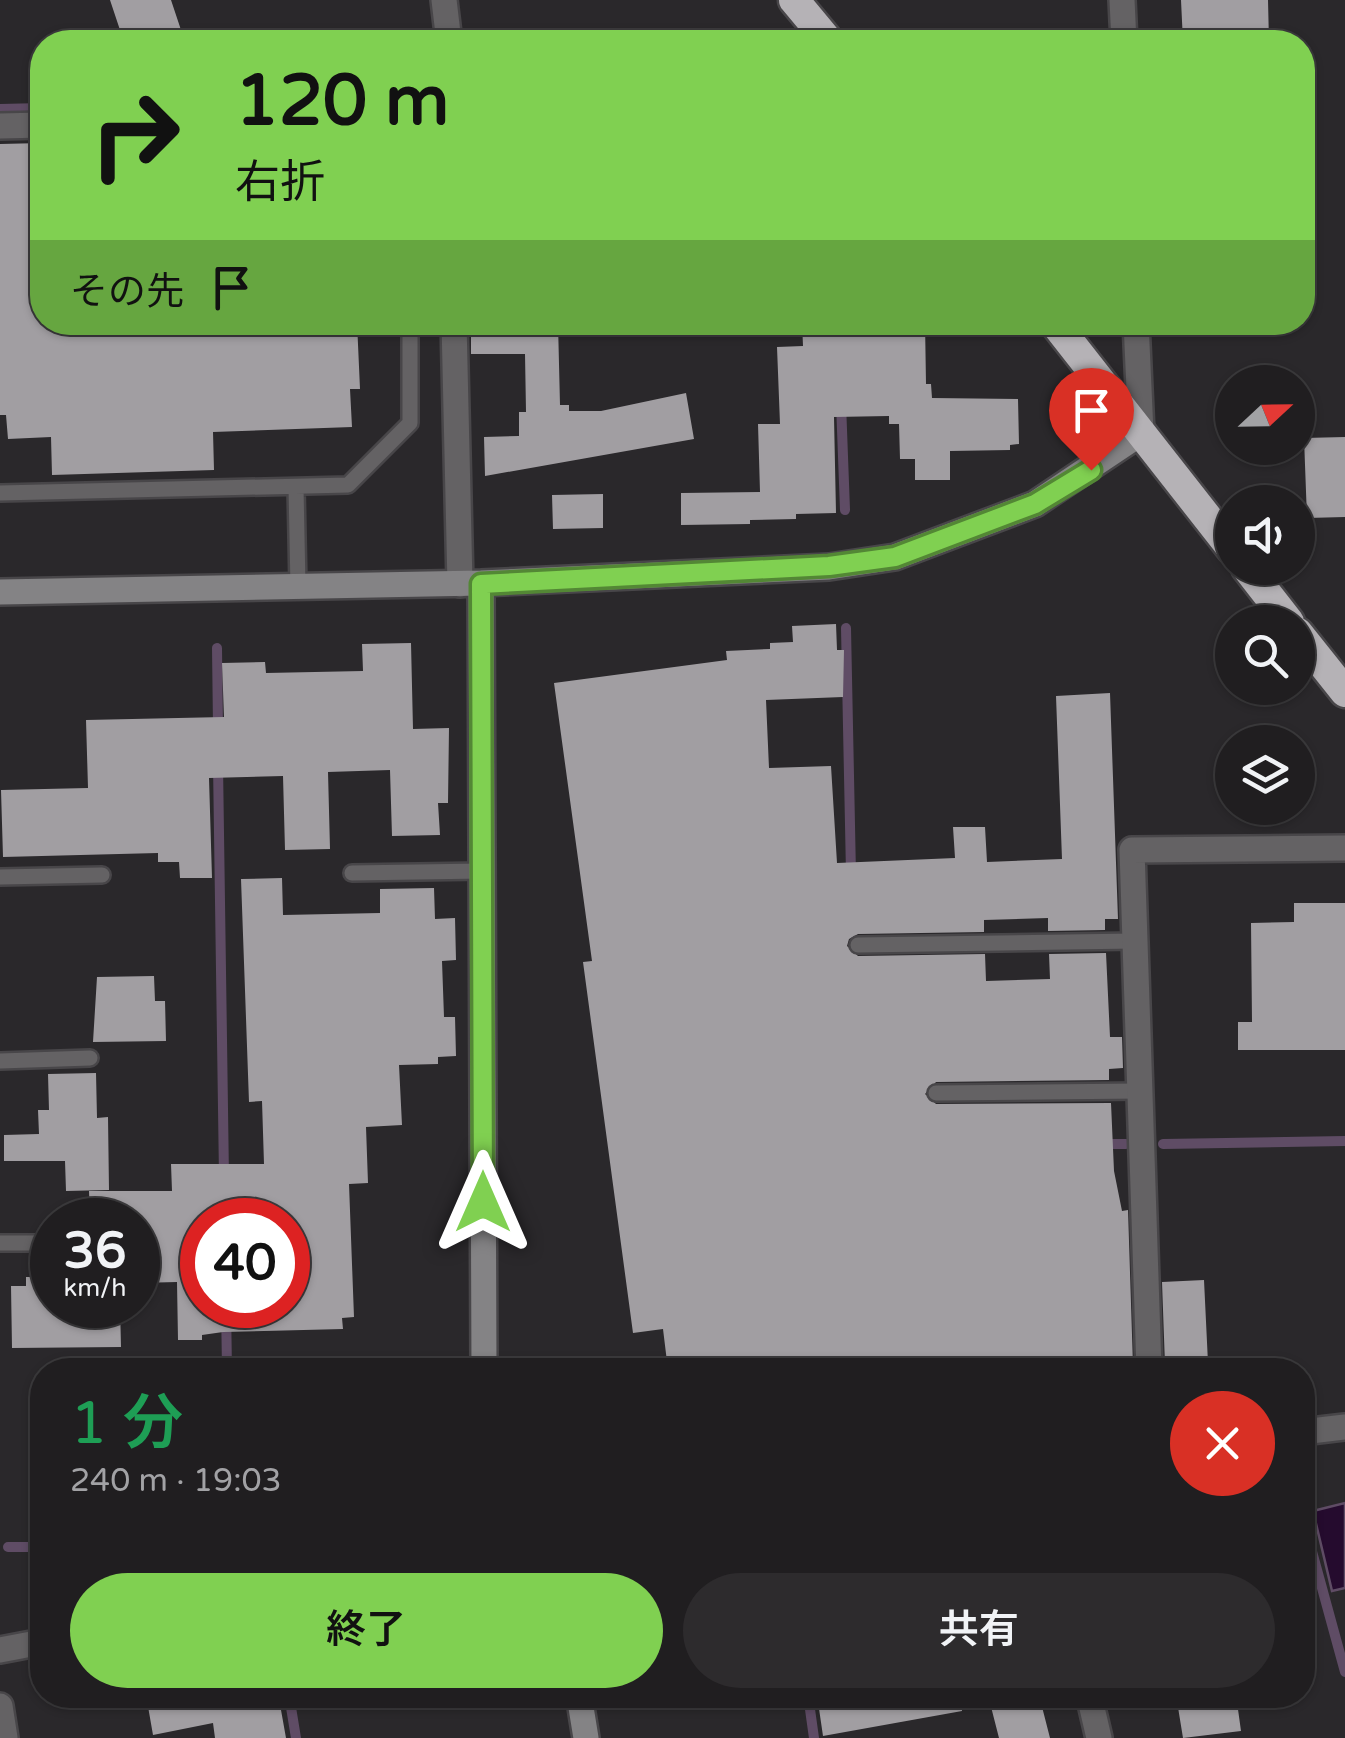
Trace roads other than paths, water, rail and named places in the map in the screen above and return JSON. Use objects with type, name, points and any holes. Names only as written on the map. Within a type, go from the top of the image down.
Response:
[{"type":"highway","points":[[794,0],[819,30]]},
{"type":"highway","points":[[1064,335],[1215,528]]},
{"type":"highway","points":[[1260,585],[1276,605]]},
{"type":"highway","points":[[1315,654],[1345,692]]},
{"type":"street","points":[[444,0],[448,30]]},
{"type":"street","points":[[1122,0],[1123,30]]},
{"type":"street","points":[[0,126],[30,126]]},
{"type":"street","points":[[455,335],[471,584],[482,870],[484,1358]]},
{"type":"street","points":[[0,592],[471,584],[829,566],[895,557],[1035,504],[1141,433],[1137,335]]},
{"type":"street","points":[[1149,1358],[1132,850],[1345,848]]},
{"type":"street","points":[[1315,1430],[1345,1427]]},
{"type":"street","points":[[0,1650],[30,1644]]},
{"type":"street","points":[[0,1706],[5,1738]]},
{"type":"street","points":[[581,1708],[586,1738]]},
{"type":"street","points":[[1092,1708],[1099,1738]]},
{"type":"lane","points":[[0,493],[348,486],[410,423],[410,335]]},
{"type":"lane","points":[[296,487],[298,587]]},
{"type":"lane","points":[[352,873],[482,870]]},
{"type":"lane","points":[[0,877],[102,875]]},
{"type":"lane","points":[[858,945],[1135,941]]},
{"type":"lane","points":[[0,1060],[90,1058]]},
{"type":"lane","points":[[936,1093],[1140,1091]]},
{"type":"lane","points":[[0,1243],[30,1243]]},
{"type":"waterway","points":[[0,109],[30,108]]},
{"type":"waterway","points":[[841,403],[845,510]]},
{"type":"waterway","points":[[846,628],[851,874]]},
{"type":"waterway","points":[[217,648],[218,727]]},
{"type":"waterway","points":[[218,764],[224,1177]]},
{"type":"waterway","points":[[1163,1144],[1345,1141]]},
{"type":"waterway","points":[[1102,1144],[1126,1144]]},
{"type":"waterway","points":[[226,1328],[227,1358]]},
{"type":"waterway","points":[[8,1547],[30,1547]]},
{"type":"waterway","points":[[1315,1562],[1345,1672]]},
{"type":"waterway","points":[[291,1708],[296,1738]]},
{"type":"waterway","points":[[810,1708],[814,1738]]}]
